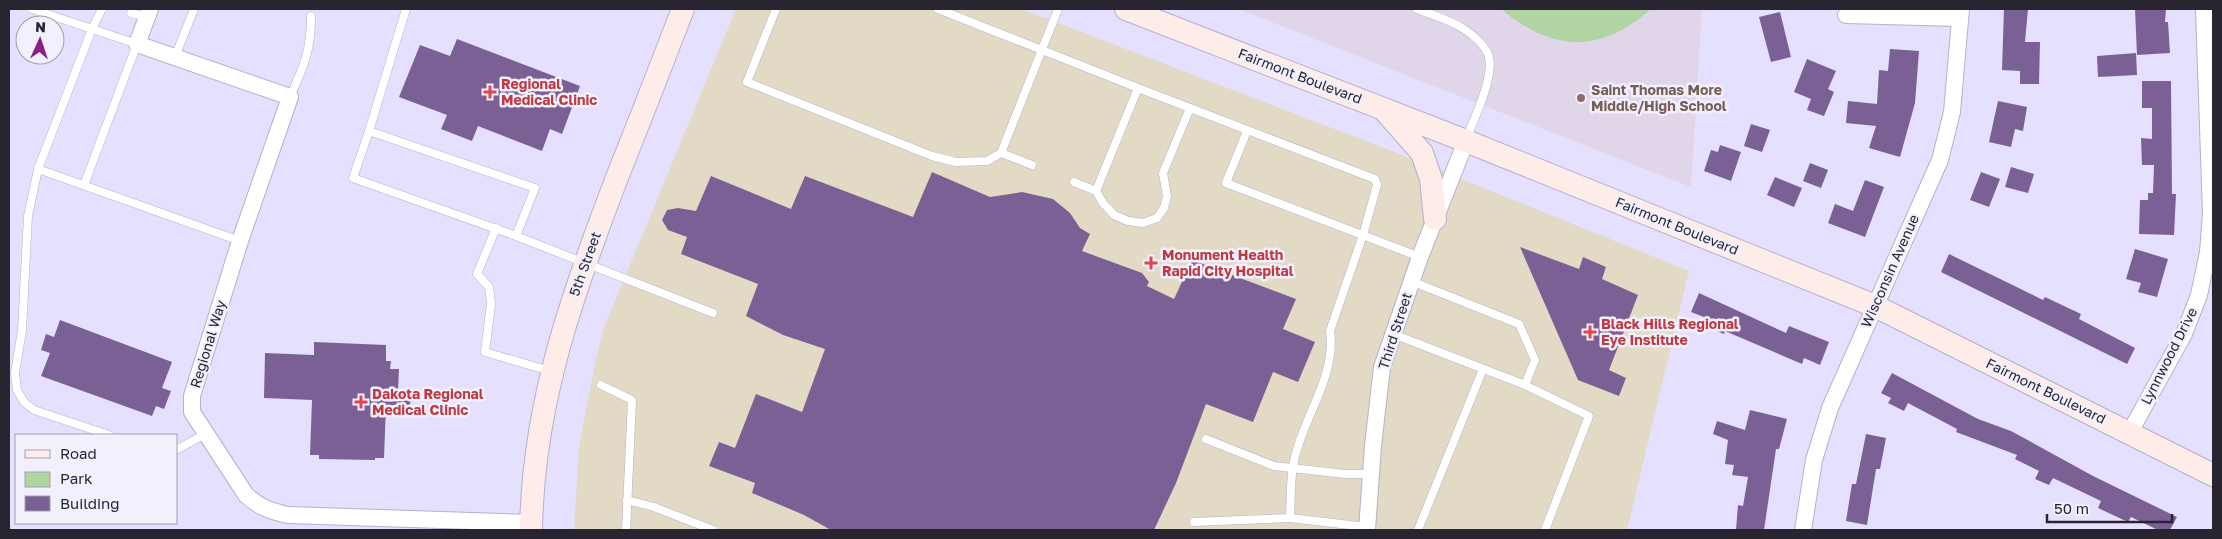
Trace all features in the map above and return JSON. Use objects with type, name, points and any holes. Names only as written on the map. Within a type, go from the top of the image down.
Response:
[{"type":"street","name":"5th Street","points":[[531,527],[537,449],[552,371],[564,323],[585,262],[683,9]]},
{"type":"street","name":"Fairmont Boulevard","points":[[1126,9],[1383,108],[1875,306],[2213,475]]},
{"type":"street","name":"Lynnwood Drive","points":[[2130,432],[2184,334],[2200,295],[2208,252],[2210,214],[2204,9]]},
{"type":"street","points":[[143,13],[137,44],[290,97]]},
{"type":"street","points":[[1846,14],[1960,13]]},
{"type":"street","name":"Wisconsin Avenue","points":[[1803,530],[1814,460],[1830,408],[1940,160],[1947,137],[1956,81],[1960,13]]},
{"type":"street","name":"Regional Way","points":[[290,97],[240,241],[192,396],[192,412],[246,495],[258,506],[269,511],[288,515],[397,525],[531,527]]},
{"type":"street","points":[[1383,108],[1422,153],[1431,179],[1435,219]]},
{"type":"street","name":"Third Street","points":[[1367,529],[1382,367],[1420,257],[1466,141]]},
{"type":"lane","points":[[32,9],[137,44],[84,185]]},
{"type":"lane","points":[[102,9],[92,29],[38,169],[28,216],[22,330],[15,373],[17,390],[24,402],[34,410],[106,434]]},
{"type":"lane","points":[[175,58],[194,9]]},
{"type":"lane","points":[[406,9],[353,178],[496,228],[713,313]]},
{"type":"lane","points":[[776,9],[747,82],[932,156],[956,162],[987,161],[1001,153],[1058,9]]},
{"type":"lane","points":[[938,9],[1374,179],[1377,185],[1363,236],[1330,331],[1332,346],[1330,362],[1296,450],[1292,468],[1290,518]]},
{"type":"lane","points":[[1417,9],[1463,28],[1480,41],[1489,55],[1489,71],[1486,86],[1466,141]]},
{"type":"lane","points":[[290,97],[305,64],[311,41],[311,16]]},
{"type":"lane","points":[[1096,191],[1138,88]]},
{"type":"lane","points":[[1074,182],[1096,191],[1103,203],[1114,215],[1128,221],[1143,223],[1157,218],[1164,208],[1167,196],[1164,173],[1190,108]]},
{"type":"lane","points":[[369,131],[535,188],[516,236]]},
{"type":"lane","points":[[1247,131],[1226,183],[1420,257]]},
{"type":"lane","points":[[1001,153],[1032,165]]},
{"type":"lane","points":[[38,169],[240,241]]},
{"type":"lane","points":[[496,228],[477,274],[489,287],[491,304],[485,352],[552,371]]},
{"type":"lane","points":[[1411,282],[1519,324],[1535,360],[1525,385]]},
{"type":"lane","points":[[1393,334],[1525,385],[1589,416],[1545,530]]},
{"type":"lane","points":[[1418,530],[1483,369]]},
{"type":"lane","points":[[601,384],[632,400],[626,530]]},
{"type":"lane","points":[[178,449],[205,434]]},
{"type":"lane","points":[[1206,438],[1274,466],[1345,474],[1371,474]]},
{"type":"lane","points":[[627,500],[654,507],[713,530]]},
{"type":"lane","points":[[1194,522],[1290,518],[1367,529]]},
{"type":"shaded area","name":"Monument Health Rapid City Hospital","points":[[736,9],[1022,9],[1392,151],[1689,271],[1627,530],[574,530],[579,446],[596,358],[605,325]]},
{"type":"shaded area","name":"Saint Thomas More Middle/High School","points":[[1238,9],[1702,9],[1691,187]]},
{"type":"green space","points":[[1502,9],[1651,9],[1623,29],[1609,36],[1579,42],[1547,37],[1519,23]]},
{"type":"building","points":[[2004,9],[2028,9],[2025,42],[2040,42],[2039,84],[2020,84],[2020,71],[2002,70]]},
{"type":"building","points":[[2135,9],[2166,9],[2165,22],[2168,22],[2170,53],[2137,55]]},
{"type":"building","points":[[1780,12],[1791,57],[1771,62],[1759,17]]},
{"type":"building","name":"Regional Medical Clinic","points":[[457,39],[580,86],[562,134],[550,129],[542,151],[478,126],[472,141],[441,129],[447,115],[399,97],[420,45],[450,56]]},
{"type":"building","points":[[1890,49],[1919,51],[1915,103],[1900,157],[1869,148],[1876,126],[1846,123],[1848,101],[1877,104],[1879,70],[1888,71]]},
{"type":"building","points":[[2136,53],[2137,75],[2098,77],[2097,56]]},
{"type":"building","points":[[1807,59],[1836,71],[1828,89],[1834,92],[1824,116],[1807,110],[1811,99],[1794,92]]},
{"type":"building","points":[[2142,81],[2171,81],[2172,194],[2176,194],[2174,235],[2139,234],[2140,200],[2148,200],[2148,193],[2153,193],[2154,165],[2142,165],[2141,138],[2152,139],[2152,108],[2142,108]]},
{"type":"building","points":[[1998,101],[2027,107],[2023,131],[2015,129],[2011,147],[1989,142]]},
{"type":"building","points":[[1751,124],[1770,130],[1762,152],[1744,146]]},
{"type":"building","points":[[1720,145],[1741,152],[1731,181],[1704,171],[1711,150],[1718,152]]},
{"type":"building","points":[[1810,163],[1828,170],[1821,188],[1803,181]]},
{"type":"building","points":[[2011,167],[2034,174],[2028,193],[2005,187]]},
{"type":"building","name":"Monument Health Rapid City Hospital","points":[[932,172],[990,197],[1022,192],[1053,199],[1070,213],[1080,228],[1090,234],[1082,251],[1142,273],[1149,282],[1147,286],[1174,299],[1192,260],[1296,299],[1283,329],[1315,342],[1298,382],[1273,372],[1253,422],[1206,404],[1176,483],[1154,530],[831,530],[804,515],[752,493],[755,483],[709,466],[719,442],[735,448],[756,394],[802,412],[825,349],[783,335],[746,316],[758,284],[681,254],[687,237],[668,230],[662,220],[667,210],[678,208],[696,211],[711,176],[791,209],[805,176],[913,217]]},
{"type":"building","points":[[1981,172],[2000,179],[1989,207],[1970,200]]},
{"type":"building","points":[[1775,177],[1802,188],[1794,207],[1767,195]]},
{"type":"building","points":[[1865,180],[1884,187],[1865,237],[1828,223],[1835,204],[1853,211]]},
{"type":"building","name":"Black Hills Regional Eye Institute","points":[[1520,247],[1579,269],[1583,257],[1606,267],[1602,279],[1638,295],[1609,370],[1626,378],[1619,396],[1578,380]]},
{"type":"building","points":[[2135,249],[2168,259],[2157,297],[2138,292],[2141,283],[2126,279]]},
{"type":"building","points":[[1949,254],[2043,300],[2045,297],[2081,314],[2079,319],[2135,348],[2127,364],[1941,272]]},
{"type":"building","points":[[1699,293],[1786,333],[1789,326],[1829,342],[1820,365],[1804,358],[1802,364],[1725,331],[1724,334],[1706,326],[1709,319],[1691,312]]},
{"type":"building","points":[[60,320],[172,362],[162,388],[171,391],[164,409],[156,406],[152,416],[41,376],[50,353],[41,350],[46,334],[54,337]]},
{"type":"building","name":"Dakota Regional Medical Clinic","points":[[314,342],[386,345],[386,361],[391,361],[390,369],[399,369],[398,391],[411,391],[410,406],[386,405],[384,458],[375,458],[375,460],[319,459],[319,455],[310,455],[312,400],[264,398],[265,353],[314,355]]},
{"type":"building","points":[[1892,373],[1978,419],[2011,431],[2093,476],[2177,517],[2170,530],[2158,530],[2131,517],[2128,522],[2098,508],[2101,501],[2053,478],[2049,485],[2035,479],[2039,471],[2015,459],[2017,455],[1956,432],[1957,429],[1908,403],[1904,411],[1888,403],[1891,398],[1881,393]]},
{"type":"building","points":[[1750,410],[1787,419],[1779,449],[1776,449],[1764,530],[1736,530],[1738,505],[1743,506],[1748,477],[1732,475],[1734,465],[1725,464],[1728,440],[1713,434],[1717,421],[1745,430]]},
{"type":"building","points":[[1866,434],[1886,438],[1880,469],[1876,469],[1867,525],[1846,521],[1852,484],[1856,484]]},
{"type":"place","name":"Regional Medical Clinic","points":[[490,92]]},
{"type":"place","name":"Saint Thomas More Middle/High School","points":[[1581,98]]},
{"type":"place","name":"Monument Health Rapid City Hospital","points":[[1151,263]]},
{"type":"place","name":"Black Hills Regional Eye Institute","points":[[1590,332]]},
{"type":"place","name":"Dakota Regional Medical Clinic","points":[[361,402]]}]
